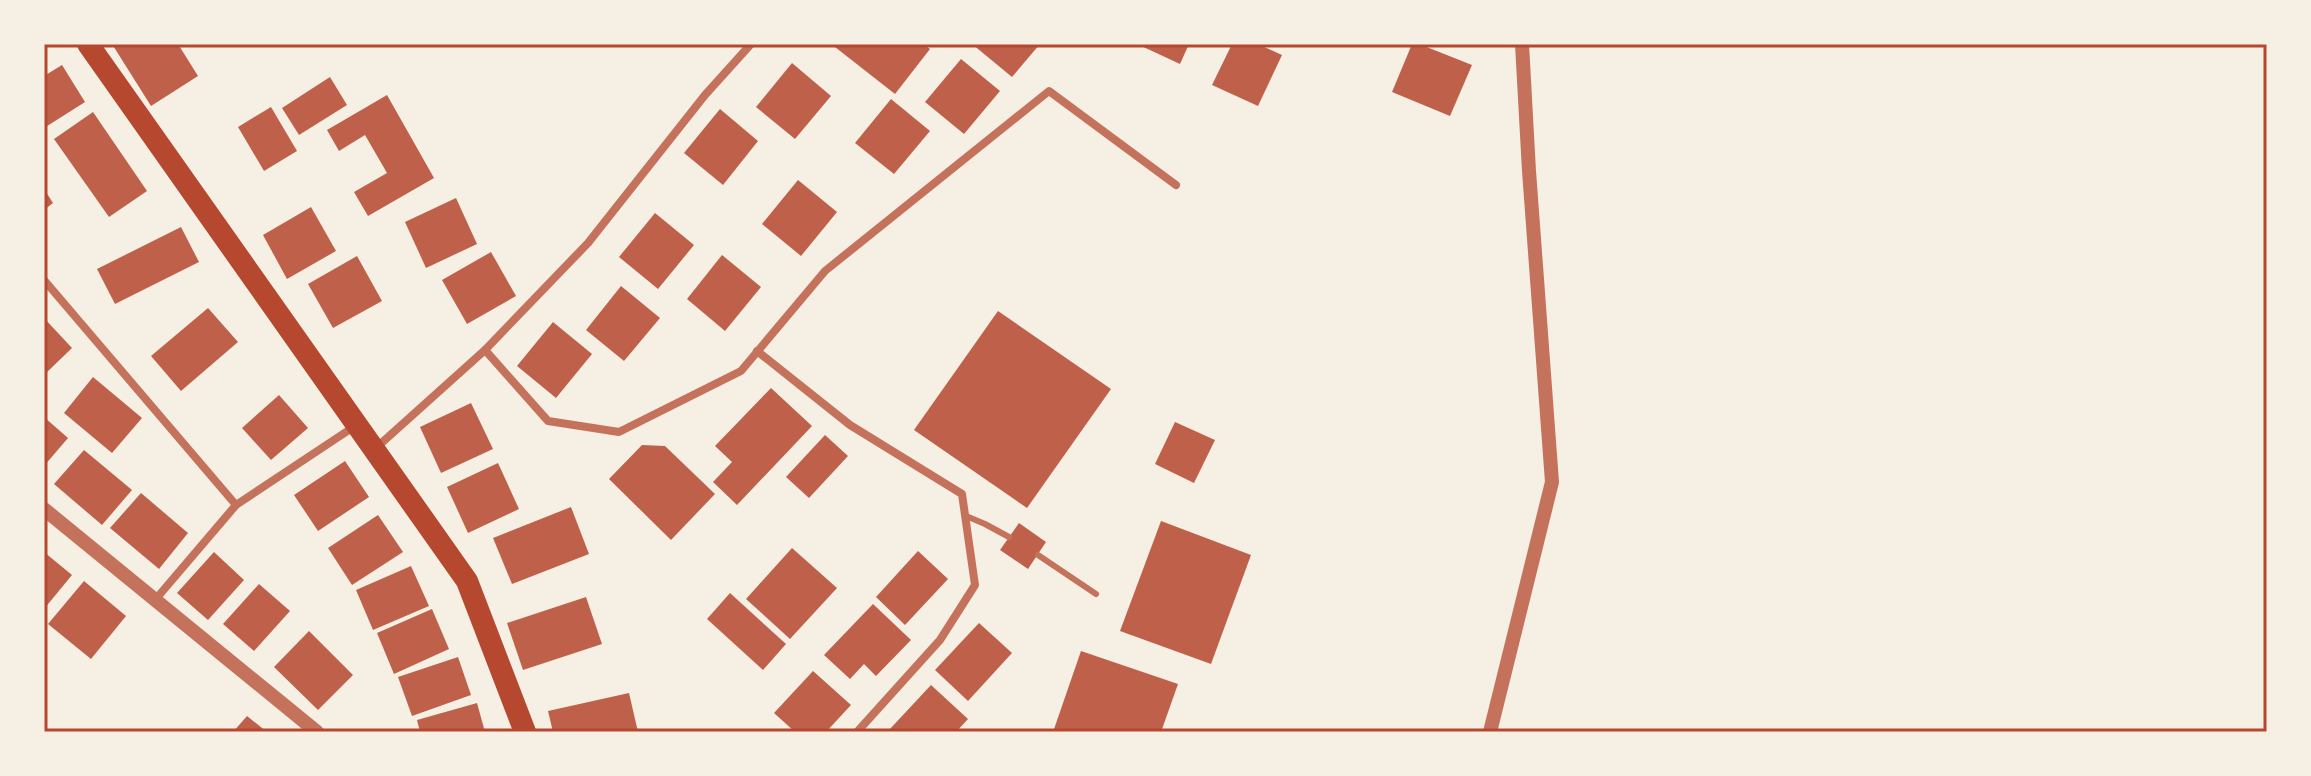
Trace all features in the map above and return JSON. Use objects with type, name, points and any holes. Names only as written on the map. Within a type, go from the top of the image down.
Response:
[{"type":"highway","points":[[88,44],[467,581],[525,732]]},
{"type":"street","points":[[374,449],[485,350],[588,243],[705,95],[751,44]]},
{"type":"street","points":[[1490,732],[1552,482],[1522,44]]},
{"type":"street","points":[[485,350],[548,421],[619,432],[741,371],[825,271],[1049,91],[1176,185]]},
{"type":"street","points":[[44,280],[236,505]]},
{"type":"street","points":[[757,351],[850,425],[962,494],[975,585],[940,640],[857,732]]},
{"type":"street","points":[[155,600],[236,505],[356,425]]},
{"type":"street","points":[[44,509],[317,732]]},
{"type":"lane","points":[[966,516],[1009,537]]},
{"type":"lane","points":[[1038,555],[1096,594]]},
{"type":"building","points":[[112,44],[178,44],[198,76],[151,106]]},
{"type":"building","points":[[837,44],[923,44],[930,49],[895,94],[835,47]]},
{"type":"building","points":[[972,44],[1040,44],[1012,77]]},
{"type":"building","points":[[1137,44],[1189,44],[1180,64]]},
{"type":"building","points":[[1232,44],[1258,44],[1282,55],[1258,106],[1212,85]]},
{"type":"building","points":[[1412,44],[1472,65],[1450,116],[1392,92]]},
{"type":"building","points":[[961,59],[1000,91],[964,134],[925,102]]},
{"type":"building","points":[[792,63],[831,96],[795,139],[756,107]]},
{"type":"building","points":[[62,65],[85,102],[44,128],[44,76]]},
{"type":"building","points":[[330,77],[347,105],[299,135],[282,108]]},
{"type":"building","points":[[387,95],[434,178],[368,216],[354,192],[387,173],[365,135],[339,151],[327,130]]},
{"type":"building","points":[[891,99],[930,131],[894,174],[855,143]]},
{"type":"building","points":[[271,107],[297,151],[264,171],[238,127]]},
{"type":"building","points":[[720,109],[758,141],[723,185],[684,153]]},
{"type":"building","points":[[93,112],[147,191],[109,217],[54,139]]},
{"type":"building","points":[[798,180],[837,212],[801,256],[762,224]]},
{"type":"building","points":[[44,189],[53,203],[44,210]]},
{"type":"building","points":[[456,198],[477,244],[426,268],[405,222]]},
{"type":"building","points":[[311,207],[336,251],[287,279],[263,235]]},
{"type":"building","points":[[655,213],[694,245],[658,289],[619,257]]},
{"type":"building","points":[[181,227],[199,262],[115,304],[97,269]]},
{"type":"building","points":[[491,252],[516,296],[467,324],[442,280]]},
{"type":"building","points":[[722,255],[761,287],[725,331],[687,299]]},
{"type":"building","points":[[357,256],[382,301],[333,328],[308,284]]},
{"type":"building","points":[[621,286],[660,318],[624,361],[586,330]]},
{"type":"building","points":[[208,308],[238,342],[181,391],[151,356]]},
{"type":"building","points":[[998,311],[1111,389],[1027,508],[914,430]]},
{"type":"building","points":[[44,318],[72,348],[44,375]]},
{"type":"building","points":[[553,322],[592,354],[556,398],[517,366]]},
{"type":"building","points":[[93,377],[142,418],[112,453],[64,413]]},
{"type":"building","points":[[771,388],[812,426],[737,505],[713,482],[732,462],[715,446]]},
{"type":"building","points":[[279,395],[308,428],[271,460],[242,428]]},
{"type":"building","points":[[471,403],[493,449],[441,473],[420,427]]},
{"type":"building","points":[[44,417],[68,438],[44,466]]},
{"type":"building","points":[[1175,422],[1215,440],[1194,483],[1155,464]]},
{"type":"building","points":[[825,435],[848,456],[809,498],[786,477]]},
{"type":"building","points":[[642,445],[665,446],[715,494],[671,540],[609,479]]},
{"type":"building","points":[[84,450],[132,490],[102,525],[54,484]]},
{"type":"building","points":[[345,461],[369,497],[318,531],[294,495]]},
{"type":"building","points":[[498,463],[519,509],[468,533],[447,487]]},
{"type":"building","points":[[141,493],[188,533],[159,569],[110,528]]},
{"type":"building","points":[[571,507],[589,554],[512,584],[493,538]]},
{"type":"building","points":[[378,515],[403,552],[352,585],[328,548]]},
{"type":"building","points":[[1161,521],[1251,555],[1211,664],[1120,631]]},
{"type":"building","points":[[1019,523],[1046,542],[1028,569],[1000,550]]},
{"type":"building","points":[[792,548],[837,588],[790,639],[746,599]]},
{"type":"building","points":[[918,551],[948,579],[905,625],[876,597]]},
{"type":"building","points":[[44,552],[72,575],[44,609]]},
{"type":"building","points":[[214,552],[244,580],[208,620],[177,593]]},
{"type":"building","points":[[411,566],[429,606],[373,630],[356,590]]},
{"type":"building","points":[[84,581],[126,616],[91,659],[48,624]]},
{"type":"building","points":[[259,584],[290,611],[254,651],[223,624]]},
{"type":"building","points":[[730,593],[786,644],[763,670],[707,619]]},
{"type":"building","points":[[586,597],[602,644],[523,670],[507,623]]},
{"type":"building","points":[[873,604],[911,640],[876,676],[864,664],[850,679],[824,655]]},
{"type":"building","points":[[432,609],[449,649],[394,674],[377,633]]},
{"type":"building","points":[[979,623],[1012,653],[968,701],[935,670]]},
{"type":"building","points":[[309,631],[353,675],[318,710],[274,667]]},
{"type":"building","points":[[1081,651],[1178,684],[1161,732],[1053,732]]},
{"type":"building","points":[[458,657],[471,695],[412,716],[398,677]]},
{"type":"building","points":[[813,671],[851,705],[826,732],[795,732],[774,713]]},
{"type":"building","points":[[931,685],[968,719],[956,732],[889,730]]},
{"type":"building","points":[[629,693],[638,732],[553,732],[548,711]]},
{"type":"building","points":[[477,703],[485,732],[420,732],[417,720]]},
{"type":"building","points":[[247,716],[267,732],[233,732]]}]
